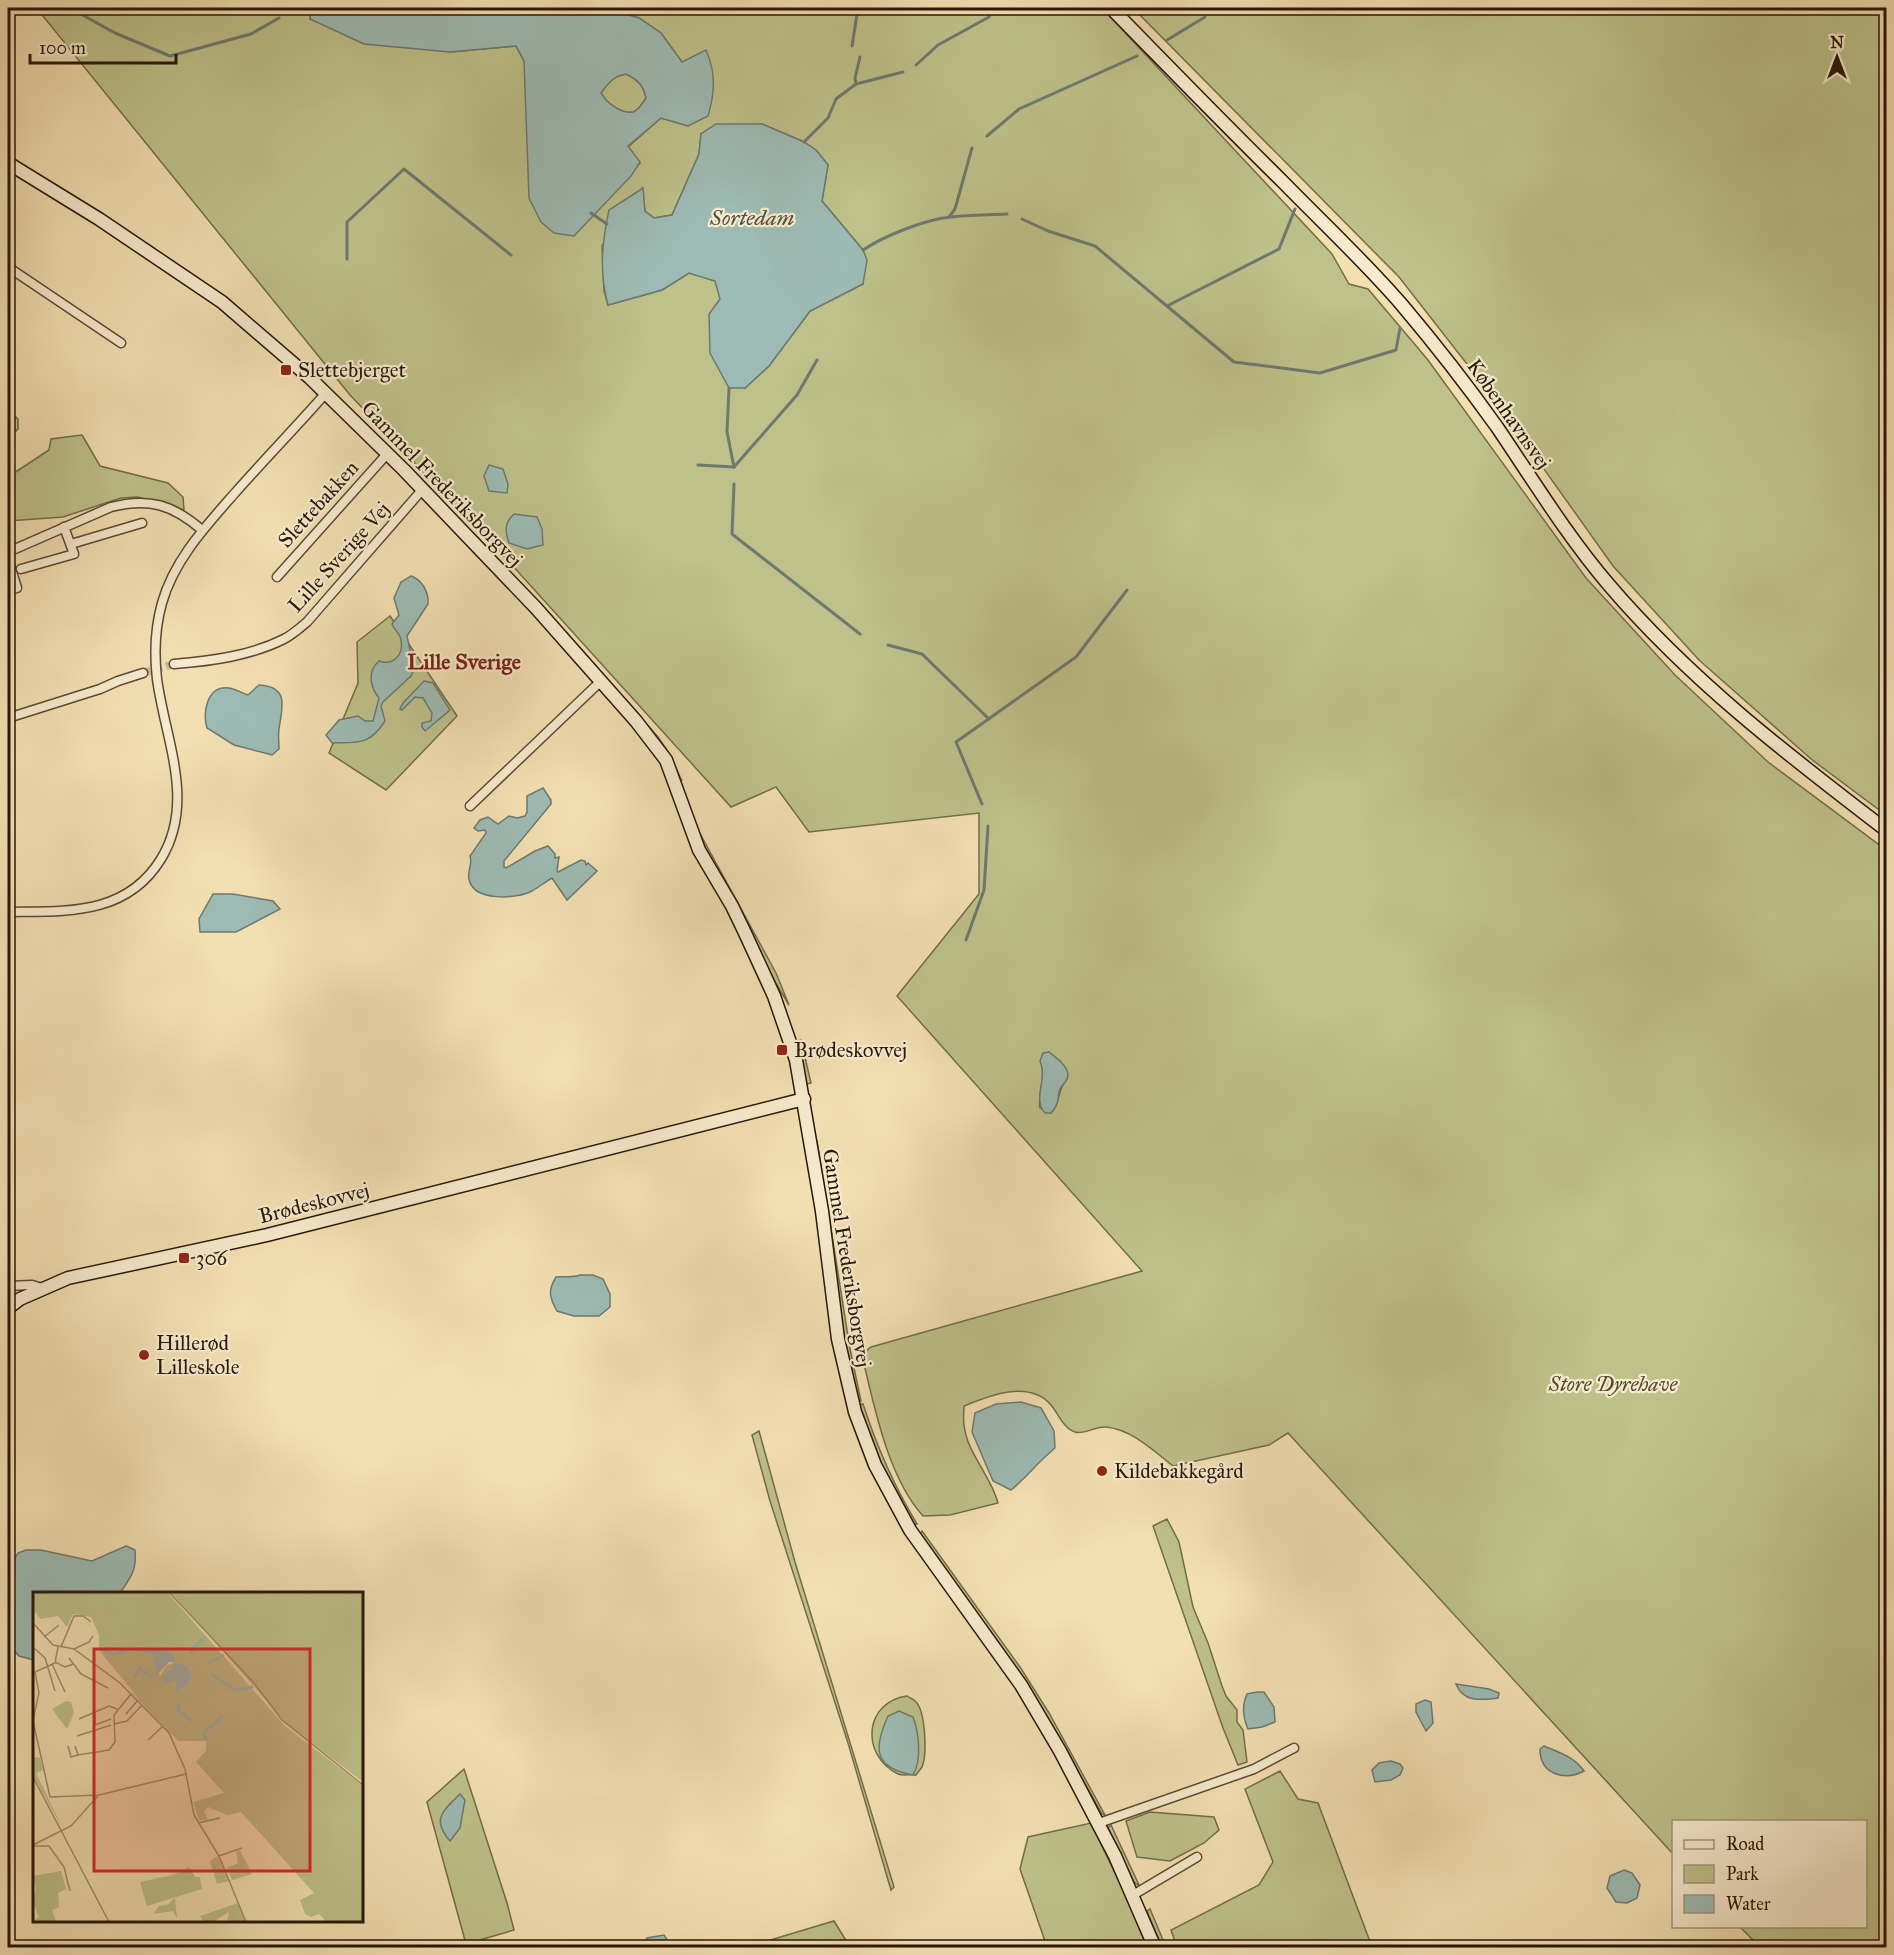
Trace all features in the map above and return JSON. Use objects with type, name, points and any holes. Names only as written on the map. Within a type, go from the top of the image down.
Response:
[{"type":"street","name":"Københavnsvej","points":[[1111,8],[1400,302],[1495,425],[1559,520],[1593,565],[1648,630],[1707,686],[1780,748],[1887,830]]},
{"type":"street","name":"Gammel Frederiksborgvej","points":[[8,164],[99,219],[222,302],[326,393],[404,470],[529,601],[653,740],[671,771],[699,850],[732,906],[774,996],[796,1060],[822,1211],[838,1339],[855,1412],[875,1465],[910,1530],[1021,1685],[1060,1750],[1099,1823],[1155,1947]]},
{"type":"street","points":[[8,267],[121,344]]},
{"type":"street","points":[[8,912],[78,910],[107,904],[132,892],[156,868],[169,848],[177,819],[179,792],[157,680],[155,640],[160,610],[170,581],[202,530],[326,393]]},
{"type":"street","name":"Slettebakken","points":[[277,578],[387,454]]},
{"type":"street","name":"Lille Sverige Vej","points":[[174,664],[209,662],[250,652],[286,639],[307,622],[422,490]]},
{"type":"street","points":[[8,552],[64,526],[126,503],[142,502],[173,509],[202,530]]},
{"type":"street","points":[[70,544],[142,523]]},
{"type":"street","points":[[21,569],[74,554],[64,526]]},
{"type":"street","points":[[8,559],[17,588],[8,590]]},
{"type":"street","points":[[8,718],[143,673]]},
{"type":"street","points":[[470,806],[601,681]]},
{"type":"street","name":"Brødeskovvej","points":[[8,1308],[42,1288],[68,1278],[267,1235],[804,1099]]},
{"type":"street","name":"Brødeskovvej","points":[[8,1286],[32,1285],[42,1288]]},
{"type":"street","points":[[1099,1823],[1254,1769],[1294,1748]]},
{"type":"street","points":[[1133,1895],[1197,1857]]},
{"type":"green space","name":"Store Dyrehave","points":[[39,8],[311,8],[310,19],[450,52],[516,46],[524,61],[626,180],[640,163],[628,147],[661,118],[688,126],[682,62],[661,33],[639,18],[603,8],[1102,8],[1332,254],[1349,284],[1368,289],[1428,360],[1586,578],[1675,675],[1768,762],[1886,850],[1886,1947],[1760,1947],[1741,1928],[1867,1928],[1867,1820],[1672,1820],[1672,1853],[1288,1433],[1269,1445],[1173,1466],[1142,1442],[1124,1432],[1106,1427],[1079,1433],[1071,1430],[1042,1397],[1020,1391],[997,1394],[964,1406],[964,1420],[966,1436],[998,1503],[950,1515],[923,1516],[901,1482],[884,1442],[863,1360],[866,1351],[871,1347],[1142,1271],[897,996],[979,894],[979,813],[809,832],[776,787],[731,807],[511,564],[350,395],[38,10]],"holes":[[[762,124],[804,142],[816,150],[828,165],[822,201],[863,250],[863,284],[810,311],[769,366],[745,388],[716,281],[689,273],[662,290],[608,305],[604,291],[602,246],[642,188],[645,211],[654,218],[672,215],[699,154],[701,134]],[[1049,1052],[1061,1062],[1067,1079],[1051,1113],[1040,1108],[1043,1073],[1041,1061]]]},
{"type":"green space","points":[[1133,8],[1886,8],[1886,815],[1811,759],[1699,660],[1613,566],[1492,396],[1399,277]]},
{"type":"green space","points":[[626,74],[639,83],[646,98],[633,112],[614,107],[601,93],[611,80]]},
{"type":"green space","points":[[8,409],[18,419],[18,429],[8,440]]},
{"type":"green space","points":[[82,435],[100,466],[168,483],[183,497],[184,510],[138,497],[121,498],[63,517],[8,521],[8,477],[49,450],[51,439]]},
{"type":"green space","points":[[390,616],[457,716],[386,790],[329,753],[358,683],[357,642]]},
{"type":"green space","points":[[563,629],[658,737],[669,753],[682,781],[656,736]]},
{"type":"green space","points":[[697,828],[776,973],[789,1005],[766,967],[705,850]]},
{"type":"green space","points":[[801,1040],[811,1083],[806,1084],[797,1041]]},
{"type":"green space","points":[[815,1141],[817,1141],[850,1349],[861,1401],[859,1401],[843,1341]]},
{"type":"green space","points":[[863,1404],[887,1466],[917,1524],[910,1519],[879,1460],[859,1405]]},
{"type":"green space","points":[[759,1431],[795,1562],[894,1887],[891,1890],[848,1743],[770,1501],[752,1435]]},
{"type":"green space","points":[[1167,1519],[1179,1542],[1193,1607],[1226,1696],[1237,1710],[1237,1722],[1243,1730],[1247,1762],[1238,1765],[1153,1526]]},
{"type":"green space","points":[[922,1531],[1020,1667],[1049,1713],[1105,1815],[1102,1814],[1055,1730],[1017,1669],[920,1536]]},
{"type":"green space","points":[[907,1696],[919,1706],[923,1723],[924,1761],[916,1775],[900,1775],[886,1765],[877,1755],[873,1743],[872,1730],[875,1718],[882,1708],[893,1700]]},
{"type":"green space","points":[[464,1769],[514,1930],[466,1944],[427,1802]]},
{"type":"green space","points":[[1280,1771],[1298,1799],[1318,1803],[1372,1947],[1177,1947],[1171,1930],[1259,1885],[1273,1862],[1245,1789]]},
{"type":"green space","points":[[1150,1812],[1214,1817],[1219,1830],[1204,1843],[1170,1861],[1137,1857],[1126,1821]]},
{"type":"green space","points":[[1091,1823],[1127,1898],[1147,1947],[1047,1947],[1020,1869],[1028,1837]]},
{"type":"green space","points":[[1111,1825],[1139,1886],[1134,1882],[1108,1828]]},
{"type":"green space","points":[[1150,1909],[1166,1947],[1162,1947],[1147,1911]]},
{"type":"green space","points":[[834,1921],[850,1947],[747,1947]]},
{"type":"water","points":[[311,8],[603,8],[639,18],[661,33],[682,62],[706,50],[713,75],[713,91],[708,116],[688,126],[661,118],[628,146],[640,162],[631,176],[574,236],[554,233],[541,222],[529,198],[524,61],[516,46],[450,52],[364,44],[310,19]],"holes":[[[626,74],[642,86],[646,98],[633,112],[614,107],[601,93],[615,78]]]},
{"type":"water","name":"Sortedam","points":[[716,124],[762,124],[804,142],[816,150],[828,165],[822,201],[863,250],[867,260],[863,284],[810,311],[769,366],[745,388],[729,388],[710,353],[709,314],[720,299],[715,281],[689,273],[662,290],[608,305],[603,281],[603,246],[609,210],[643,188],[645,211],[654,218],[672,215],[699,154],[701,134]]},
{"type":"water","points":[[489,465],[503,469],[508,484],[507,493],[489,491],[484,476]]},
{"type":"water","points":[[514,514],[537,517],[542,529],[543,545],[527,549],[509,543],[506,527]]},
{"type":"water","points":[[411,576],[421,583],[426,591],[428,604],[407,636],[414,669],[411,676],[383,702],[381,706],[385,721],[374,735],[362,741],[332,743],[326,735],[339,720],[358,716],[365,721],[373,721],[379,698],[372,684],[371,674],[379,661],[393,661],[399,655],[400,638],[392,624],[399,615],[394,598],[401,582]]},
{"type":"water","points":[[424,681],[433,683],[450,710],[425,731],[422,723],[431,721],[432,713],[423,698],[415,697],[402,710],[400,709]]},
{"type":"water","points":[[259,685],[276,690],[282,700],[279,749],[272,755],[234,745],[207,728],[205,715],[211,695],[222,688],[229,688],[248,695]]},
{"type":"water","points":[[543,788],[551,804],[504,861],[504,867],[548,846],[555,854],[555,858],[559,857],[558,872],[581,860],[597,871],[567,900],[552,878],[532,891],[516,896],[496,897],[478,892],[469,879],[470,856],[486,833],[485,830],[478,831],[474,828],[480,820],[488,817],[498,824],[509,816],[517,818],[525,816],[527,796]]},
{"type":"water","points":[[213,894],[233,894],[273,901],[280,909],[236,932],[200,932],[199,919]]},
{"type":"water","points":[[1049,1052],[1062,1064],[1068,1075],[1059,1091],[1055,1108],[1051,1113],[1045,1113],[1040,1102],[1042,1068],[1040,1061],[1043,1053]]},
{"type":"water","points":[[593,1275],[603,1279],[610,1294],[610,1307],[599,1316],[574,1316],[557,1311],[554,1306],[551,1290],[556,1277]]},
{"type":"water","points":[[1021,1402],[1041,1408],[1054,1431],[1055,1448],[1011,1490],[993,1481],[972,1432],[975,1413],[996,1404]]},
{"type":"water","points":[[126,1546],[135,1550],[134,1568],[121,1592],[33,1592],[33,1660],[19,1656],[8,1644],[8,1569],[18,1553],[26,1550],[41,1550],[92,1561]]},
{"type":"water","points":[[1456,1684],[1489,1689],[1499,1693],[1498,1698],[1468,1697],[1459,1690]]},
{"type":"water","points":[[1264,1692],[1274,1707],[1275,1722],[1248,1729],[1244,1716],[1244,1703],[1247,1694]]},
{"type":"water","points":[[1425,1700],[1431,1702],[1433,1723],[1426,1731],[1416,1712],[1416,1704]]},
{"type":"water","points":[[899,1711],[913,1717],[917,1731],[919,1754],[913,1775],[891,1767],[880,1755],[880,1738],[888,1716]]},
{"type":"water","points":[[1544,1746],[1571,1759],[1584,1771],[1569,1775],[1555,1774],[1544,1765],[1541,1758],[1540,1749]]},
{"type":"water","points":[[1391,1761],[1400,1764],[1403,1768],[1400,1775],[1391,1780],[1375,1782],[1372,1770],[1379,1763]]},
{"type":"water","points":[[460,1794],[465,1800],[460,1828],[450,1841],[440,1821],[444,1811]]},
{"type":"water","points":[[1624,1870],[1632,1873],[1640,1885],[1637,1898],[1627,1903],[1616,1902],[1607,1888],[1610,1876]]},
{"type":"water","points":[[664,1935],[672,1947],[642,1947],[647,1938]]},
{"type":"waterway","points":[[70,8],[115,33],[170,56],[251,34],[279,18]]},
{"type":"waterway","points":[[304,12],[313,8]]},
{"type":"waterway","points":[[852,46],[858,8]]},
{"type":"waterway","points":[[916,65],[938,45],[989,17],[990,8]]},
{"type":"waterway","points":[[1167,40],[1205,17]]},
{"type":"waterway","points":[[987,136],[1019,109],[1137,56]]},
{"type":"waterway","points":[[856,84],[855,78],[860,57]]},
{"type":"waterway","points":[[804,142],[828,118],[836,99],[856,84],[903,72]]},
{"type":"waterway","points":[[949,217],[955,209],[972,148]]},
{"type":"waterway","points":[[347,259],[347,222],[404,169],[511,255]]},
{"type":"waterway","points":[[1167,306],[1279,249],[1295,209]]},
{"type":"waterway","points":[[591,213],[607,224]]},
{"type":"waterway","points":[[863,250],[893,234],[941,218],[1007,214]]},
{"type":"waterway","points":[[1022,219],[1048,231],[1095,246],[1234,362],[1320,373],[1396,350],[1400,328]]},
{"type":"waterway","points":[[734,467],[797,395],[817,360]]},
{"type":"waterway","points":[[729,388],[727,432],[734,467]]},
{"type":"waterway","points":[[698,465],[734,467]]},
{"type":"waterway","points":[[734,484],[732,534],[860,634]]},
{"type":"waterway","points":[[982,804],[956,742],[1076,657],[1127,590]]},
{"type":"waterway","points":[[888,645],[922,654],[989,719]]},
{"type":"waterway","points":[[966,940],[984,890],[988,826]]},
{"type":"tunnel","points":[[143,673],[174,664]]},
{"type":"place","name":"Slettebjerget","points":[[286,370]]},
{"type":"place","name":"Brødeskovvej","points":[[782,1050]]},
{"type":"place","name":"306","points":[[184,1258]]},
{"type":"place","name":"Hillerød Lilleskole","points":[[144,1355]]},
{"type":"place","name":"Kildebakkegård","points":[[1102,1471]]},
{"type":"district","name":"Lille Sverige","points":[[464,661]]}]
